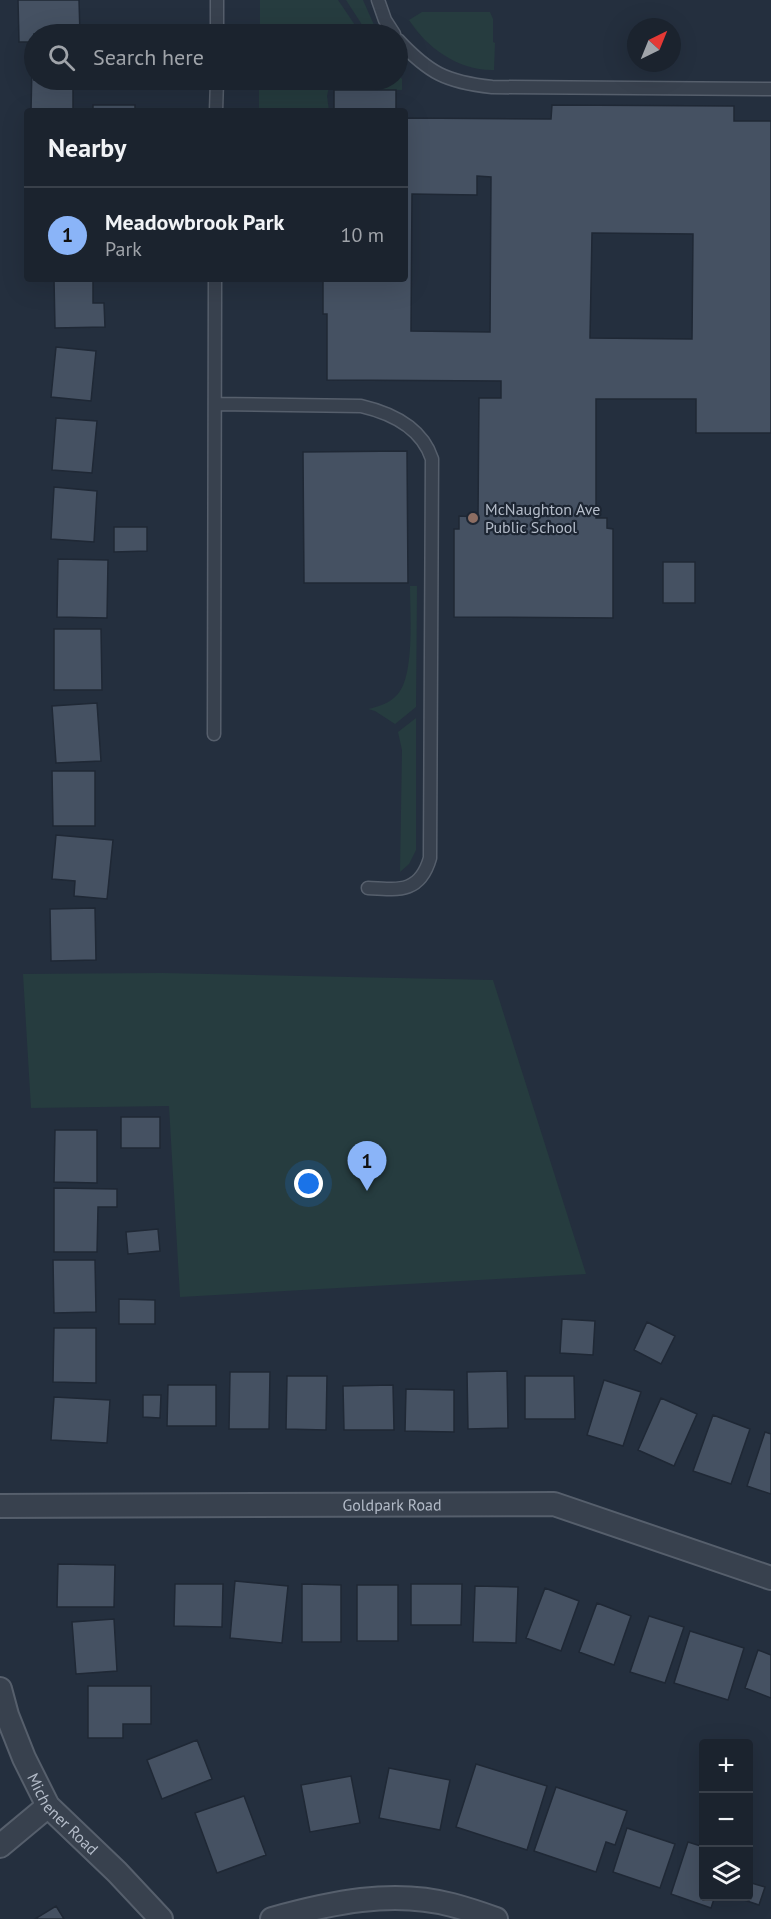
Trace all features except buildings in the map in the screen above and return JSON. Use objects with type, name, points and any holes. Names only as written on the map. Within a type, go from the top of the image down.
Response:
[{"type":"street","name":"Goldpark Road","points":[[0,1506],[554,1504],[771,1578]]},
{"type":"street","name":"Michener Road","points":[[0,1689],[7,1715],[24,1758],[48,1806],[117,1872],[161,1919]]},
{"type":"street","points":[[0,1846],[48,1806]]},
{"type":"street","points":[[272,1919],[310,1908],[354,1900],[403,1898],[450,1904],[496,1919]]},
{"type":"lane","points":[[217,0],[217,24]]},
{"type":"lane","points":[[378,0],[388,24]]},
{"type":"lane","points":[[408,50],[442,77],[465,84],[492,87],[771,89]]},
{"type":"lane","points":[[216,90],[216,108]]},
{"type":"lane","points":[[214,734],[215,282]]},
{"type":"lane","points":[[215,404],[361,406],[376,410],[407,425],[428,446],[432,459],[430,858],[419,880],[408,887],[394,890],[368,888]]},
{"type":"green space","points":[[260,0],[338,0],[354,24],[260,24]]},
{"type":"green space","points":[[346,0],[363,0],[374,24],[362,24]]},
{"type":"green space","points":[[422,12],[490,12],[493,19],[493,42],[495,43],[494,70],[468,67],[456,62],[425,40],[409,20]]},
{"type":"green space","points":[[259,90],[328,90],[329,108],[259,108]]},
{"type":"green space","points":[[410,586],[417,586],[416,707],[395,724],[368,709],[391,700],[403,686],[409,659]]},
{"type":"green space","points":[[416,718],[416,850],[409,864],[400,872],[402,750],[398,732]]},
{"type":"green space","points":[[163,973],[493,980],[586,1274],[180,1297],[169,1106],[31,1108],[23,974]]},
{"type":"place","name":"McNaughton Ave Public School","points":[[473,518]]},
{"type":"place","name":"Meadowbrook Park","points":[[367,1191]]}]
